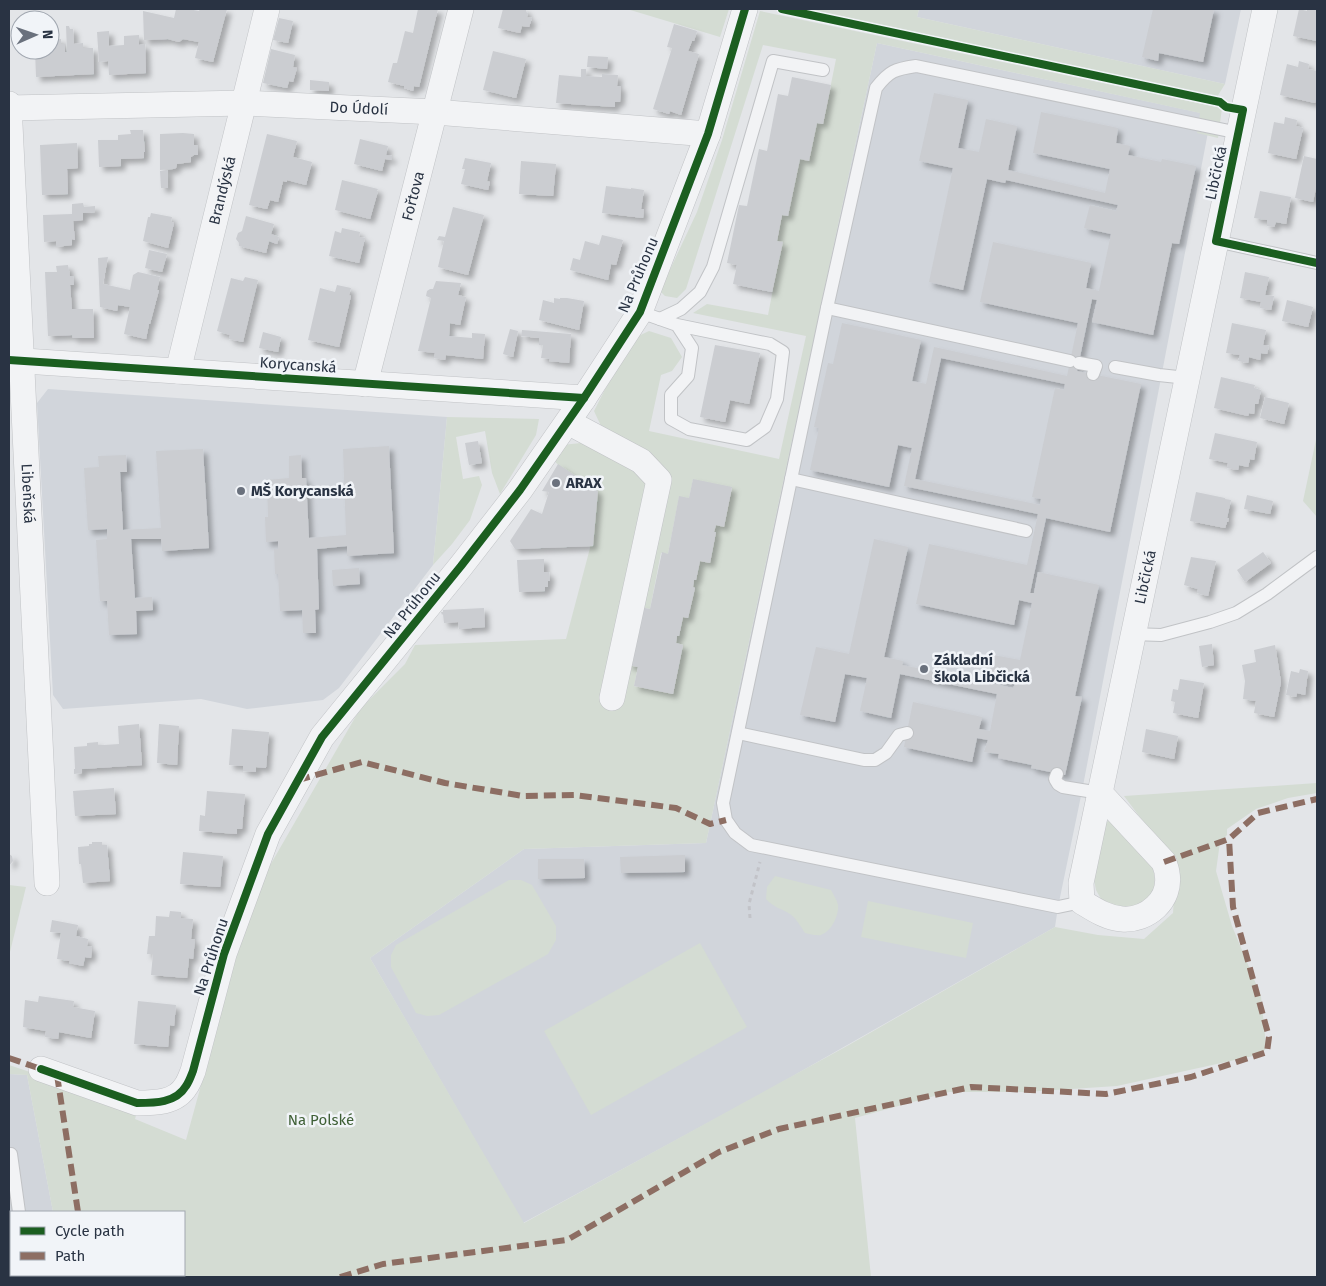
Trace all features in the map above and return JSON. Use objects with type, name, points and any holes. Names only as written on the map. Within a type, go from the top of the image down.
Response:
[{"type":"street","name":"Brandýská","points":[[178,371],[267,9]]},
{"type":"street","name":"Fořtova","points":[[366,384],[461,9]]},
{"type":"street","name":"Na Průhonu","points":[[41,1069],[137,1103],[161,1102],[176,1097],[187,1086],[193,1071],[224,954],[268,834],[322,737],[508,506],[584,398],[650,316],[708,134],[745,9]]},
{"type":"street","name":"Libčická","points":[[1082,902],[1081,882],[1265,9]]},
{"type":"street","name":"Do Údolí","points":[[9,108],[244,103],[435,112],[708,134]]},
{"type":"street","name":"Libeňská","points":[[9,104],[15,361],[47,883]]},
{"type":"street","name":"Korycanská","points":[[15,361],[584,398]]},
{"type":"street","points":[[568,422],[641,461],[659,480],[612,698]]},
{"type":"street","points":[[1082,902],[1106,916],[1123,919],[1140,917],[1153,911],[1162,902],[1166,888],[1168,874],[1164,862],[1100,793]]},
{"type":"lane","points":[[650,316],[681,309],[700,292],[713,267],[773,61],[823,70]]},
{"type":"lane","points":[[1082,902],[1058,907],[751,845],[735,833],[726,820],[723,803],[827,308],[876,88],[886,76],[900,68],[916,66],[1238,134]]},
{"type":"lane","points":[[1216,241],[1317,263]]},
{"type":"lane","points":[[827,308],[1096,366],[1093,374]]},
{"type":"lane","points":[[650,316],[677,324],[770,344],[783,352],[777,400],[765,427],[748,440],[689,429],[670,419],[671,395],[688,376],[692,348],[677,324]]},
{"type":"lane","points":[[1115,367],[1187,378]]},
{"type":"lane","points":[[792,479],[1026,531]]},
{"type":"lane","points":[[1132,634],[1161,636],[1236,613],[1267,594],[1317,556]]},
{"type":"lane","points":[[738,733],[864,760],[875,760],[886,753],[899,735],[907,733]]},
{"type":"lane","points":[[1057,774],[1058,784],[1063,787],[1100,793]]},
{"type":"lane","points":[[10,1154],[19,1211]]},
{"type":"path","points":[[782,9],[1220,102],[1226,107]]},
{"type":"path","points":[[750,918],[749,904],[764,847]]},
{"type":"shaded area","points":[[919,9],[1241,9],[1225,84],[917,17]]},
{"type":"shaded area","name":"Základní škola Libčická","points":[[877,43],[1201,113],[1209,127],[1055,927],[761,1094],[523,1223],[370,958],[524,849],[706,843]]},
{"type":"shaded area","name":"MŠ Korycanská","points":[[48,389],[447,417],[433,565],[339,688],[323,700],[247,709],[201,699],[63,709],[53,695],[37,403]]},
{"type":"shaded area","points":[[9,1074],[27,1075],[53,1211],[10,1211],[10,1276],[66,1277],[9,1277]]},
{"type":"green space","points":[[627,9],[729,9],[720,37]]},
{"type":"green space","points":[[802,9],[919,9],[917,17],[1225,84],[1217,97]]},
{"type":"green space","name":"Na Polské","points":[[760,11],[1222,108],[1218,138],[1197,133],[1200,113],[877,43],[706,843],[524,849],[370,958],[524,1223],[847,1046],[1055,927],[1098,935],[1144,939],[1173,913],[1176,865],[1124,796],[1317,783],[1317,793],[1288,798],[1256,809],[1227,829],[1227,835],[1220,842],[1216,871],[1232,926],[1261,996],[1265,1050],[1253,1056],[1117,1086],[1025,1092],[949,1092],[855,1118],[871,1277],[66,1277],[185,1276],[185,1211],[53,1211],[27,1075],[9,1074],[9,1065],[138,1108],[135,1119],[186,1140],[253,895],[360,709],[405,664],[415,645],[566,639],[590,548],[584,489],[551,458],[562,445],[581,443],[591,445],[601,426],[594,411],[630,340],[649,331],[671,338],[682,357],[672,371],[661,375],[649,431],[779,459],[806,336],[693,313],[707,304],[768,315],[782,243],[777,241],[782,215],[800,159],[817,123],[823,124],[836,59],[763,45],[686,289],[677,298],[665,296],[660,291],[697,212],[722,140]],"holes":[[[693,480],[732,488],[724,526],[716,525],[710,563],[700,561],[696,580],[694,580],[693,587],[695,588],[688,618],[683,617],[679,636],[677,636],[676,643],[683,645],[673,694],[634,686],[638,667],[628,665],[640,607],[650,609],[661,553],[668,554],[679,497],[689,498]]]},
{"type":"green space","points":[[447,417],[539,419],[536,435],[500,494],[492,473],[485,431],[456,437],[463,479],[479,476],[482,485],[470,520],[433,565]]},
{"type":"green space","points":[[1317,435],[1317,517],[1303,501]]},
{"type":"green space","points":[[1110,819],[1152,866],[1154,876],[1155,886],[1150,899],[1142,906],[1127,911],[1101,899],[1096,890],[1094,880],[1106,823]]},
{"type":"green space","points":[[775,876],[831,890],[838,909],[834,922],[825,933],[815,935],[805,933],[792,916],[766,899],[767,887]]},
{"type":"green space","points":[[509,880],[521,880],[532,885],[556,926],[556,940],[548,954],[439,1015],[427,1016],[416,1013],[391,967],[391,955],[396,945]]},
{"type":"green space","points":[[9,885],[26,887],[9,956]]},
{"type":"green space","points":[[868,901],[973,923],[966,958],[861,937]]},
{"type":"green space","points":[[700,943],[747,1027],[591,1115],[544,1031]]},
{"type":"building","points":[[176,9],[199,11],[200,9],[227,9],[213,62],[195,58],[199,42],[183,39],[179,42],[168,39],[144,40],[143,11],[174,18]]},
{"type":"building","points":[[418,9],[438,9],[419,87],[414,86],[413,91],[404,88],[404,86],[388,82],[393,63],[397,63],[405,31],[413,33]]},
{"type":"building","points":[[503,9],[526,9],[527,17],[532,18],[529,27],[522,26],[520,33],[498,28]]},
{"type":"building","points":[[1153,9],[1214,9],[1203,62],[1159,53],[1158,61],[1142,57]]},
{"type":"building","points":[[1299,9],[1307,11],[1307,9],[1317,9],[1317,41],[1293,36]]},
{"type":"building","points":[[279,18],[293,21],[288,43],[273,40]]},
{"type":"building","points":[[674,24],[697,31],[688,51],[699,54],[681,115],[670,111],[669,114],[653,109],[672,48],[667,47]]},
{"type":"building","points":[[66,26],[69,26],[70,29],[73,29],[74,44],[83,43],[83,48],[93,48],[94,74],[36,77],[35,60],[60,60],[60,39],[61,44],[65,44],[65,52],[67,52]]},
{"type":"building","points":[[109,31],[109,46],[124,45],[124,36],[139,35],[139,45],[145,44],[146,73],[109,75],[108,61],[99,62],[97,32]]},
{"type":"building","points":[[271,49],[295,55],[293,67],[297,68],[293,82],[289,81],[287,88],[263,83]]},
{"type":"building","points":[[493,51],[526,59],[516,98],[483,90]]},
{"type":"building","points":[[588,56],[608,57],[607,69],[587,67]]},
{"type":"building","points":[[1299,61],[1309,64],[1308,69],[1317,71],[1315,103],[1280,95],[1287,64],[1298,67]]},
{"type":"building","points":[[581,69],[586,69],[586,76],[618,75],[617,86],[621,86],[620,102],[615,102],[615,107],[556,103],[559,75],[581,77]]},
{"type":"building","points":[[792,77],[831,85],[823,124],[817,123],[809,161],[800,159],[788,216],[782,215],[777,241],[783,242],[772,292],[733,284],[737,265],[727,263],[739,205],[747,206],[759,149],[767,151],[778,94],[788,96]]},
{"type":"building","points":[[310,80],[329,82],[329,91],[310,90]]},
{"type":"building","points":[[934,93],[968,100],[958,148],[979,152],[986,119],[1017,126],[1008,170],[1105,193],[1110,169],[1033,153],[1041,112],[1118,128],[1116,143],[1130,146],[1128,155],[1161,162],[1162,159],[1196,166],[1179,244],[1172,243],[1153,335],[1092,322],[1097,300],[1092,299],[1077,371],[1141,384],[1110,532],[1046,518],[1030,593],[1034,593],[1038,572],[1099,585],[1075,696],[1082,697],[1065,775],[1031,768],[1032,765],[998,758],[999,754],[984,752],[988,740],[977,738],[972,762],[904,747],[913,702],[982,717],[979,729],[990,731],[997,694],[900,674],[891,718],[860,711],[867,678],[845,674],[835,722],[800,715],[816,647],[849,654],[874,539],[908,547],[884,657],[903,661],[902,665],[1013,688],[1015,684],[988,678],[993,655],[1020,660],[1032,603],[1019,600],[1014,625],[916,604],[929,544],[1027,565],[1038,514],[904,486],[912,448],[898,445],[889,487],[810,470],[819,428],[814,427],[828,363],[833,364],[842,323],[921,340],[912,381],[926,384],[934,347],[1067,376],[1078,323],[980,302],[993,242],[1091,263],[1086,288],[1099,291],[1111,234],[1084,228],[1090,205],[1116,211],[1118,205],[1006,180],[1005,183],[987,179],[963,290],[929,282],[953,168],[919,161]],"holes":[[[941,358],[1065,384],[1064,390],[1055,388],[1032,497],[1041,499],[1040,505],[915,479]]]},
{"type":"building","points":[[1285,117],[1297,120],[1296,126],[1303,128],[1296,159],[1268,153],[1274,122],[1284,124]]},
{"type":"building","points":[[130,130],[143,130],[144,158],[121,159],[121,166],[99,167],[98,140],[118,140],[118,135],[131,134]]},
{"type":"building","points":[[160,134],[194,134],[194,145],[198,145],[198,155],[191,157],[191,162],[177,164],[176,168],[160,170]]},
{"type":"building","points":[[267,134],[297,141],[293,157],[312,162],[306,185],[287,180],[287,182],[283,181],[278,202],[270,200],[267,209],[249,205]]},
{"type":"building","points":[[360,139],[388,146],[386,155],[392,156],[392,160],[385,159],[382,171],[354,164]]},
{"type":"building","points":[[77,143],[78,168],[67,169],[68,194],[42,195],[40,145]]},
{"type":"building","points":[[1304,156],[1317,159],[1317,183],[1313,202],[1295,198]]},
{"type":"building","points":[[465,158],[491,163],[487,181],[490,182],[488,190],[461,184],[465,169],[462,169]]},
{"type":"building","points":[[521,161],[556,164],[553,196],[519,194]]},
{"type":"building","points":[[168,170],[168,188],[161,188],[160,171]]},
{"type":"building","points":[[342,180],[378,189],[370,219],[335,210]]},
{"type":"building","points":[[606,186],[644,190],[641,209],[644,209],[643,218],[602,213]]},
{"type":"building","points":[[1260,191],[1291,197],[1286,224],[1276,222],[1274,227],[1267,226],[1267,220],[1254,218]]},
{"type":"building","points":[[83,203],[84,207],[95,206],[95,212],[83,213],[83,220],[73,221],[75,240],[72,239],[72,245],[56,247],[56,241],[44,242],[43,215],[72,214],[72,204]]},
{"type":"building","points":[[453,207],[484,215],[468,275],[438,267],[444,241],[437,240],[439,236],[445,237]]},
{"type":"building","points":[[151,213],[172,217],[171,222],[174,223],[168,248],[143,241],[148,217],[150,217]]},
{"type":"building","points":[[246,216],[274,224],[271,234],[279,237],[277,244],[269,241],[266,253],[239,246],[236,239],[238,233],[242,231]]},
{"type":"building","points":[[342,228],[360,232],[359,237],[365,238],[359,263],[329,256],[335,231],[341,233]]},
{"type":"building","points":[[602,235],[623,240],[616,265],[611,264],[608,280],[570,270],[573,258],[580,260],[585,241],[599,245]]},
{"type":"building","points":[[149,250],[167,254],[162,272],[145,268]]},
{"type":"building","points":[[108,257],[103,284],[130,290],[133,275],[138,272],[160,277],[157,290],[159,290],[146,339],[124,334],[130,307],[118,305],[117,311],[100,307],[98,258]]},
{"type":"building","points":[[68,265],[70,276],[73,276],[74,285],[70,285],[72,309],[93,309],[94,338],[73,338],[72,335],[48,336],[45,272],[57,272],[56,266]]},
{"type":"building","points":[[1245,272],[1269,277],[1265,295],[1274,296],[1271,310],[1260,308],[1261,302],[1240,298]]},
{"type":"building","points":[[245,277],[258,280],[243,342],[229,339],[230,335],[217,331],[231,278],[243,281]]},
{"type":"building","points":[[436,281],[461,283],[458,295],[466,297],[460,325],[450,323],[449,336],[472,338],[472,333],[485,334],[483,359],[446,355],[445,360],[434,358],[435,353],[418,351],[431,298],[426,296],[427,291],[433,289]]},
{"type":"building","points":[[337,285],[351,288],[349,295],[351,296],[339,347],[308,340],[320,288],[335,292]]},
{"type":"building","points":[[554,298],[584,301],[579,330],[539,320],[543,300],[554,303]]},
{"type":"building","points":[[1287,300],[1313,307],[1308,327],[1282,321]]},
{"type":"building","points":[[1232,323],[1266,330],[1263,345],[1269,346],[1267,354],[1261,353],[1260,360],[1249,357],[1248,363],[1238,361],[1240,355],[1226,353]]},
{"type":"building","points":[[510,329],[518,331],[513,357],[503,354]]},
{"type":"building","points":[[522,330],[571,334],[569,363],[549,361],[550,359],[541,358],[543,345],[539,345],[539,338],[521,336]]},
{"type":"building","points":[[263,332],[281,337],[278,352],[259,348]]},
{"type":"building","points":[[715,345],[760,353],[749,404],[730,400],[725,422],[700,417]]},
{"type":"building","points":[[1221,377],[1255,385],[1254,388],[1261,390],[1258,404],[1255,404],[1254,414],[1249,413],[1248,416],[1214,408]]},
{"type":"building","points":[[1265,397],[1289,403],[1284,424],[1260,418]]},
{"type":"building","points":[[1215,433],[1257,442],[1254,460],[1250,459],[1248,467],[1239,465],[1238,470],[1227,468],[1228,463],[1209,459]]},
{"type":"building","points":[[478,441],[482,463],[469,465],[465,443]]},
{"type":"building","points":[[389,446],[394,553],[347,556],[347,546],[317,549],[319,609],[315,610],[316,633],[303,633],[302,610],[280,611],[278,574],[275,574],[274,549],[278,549],[278,541],[266,542],[265,517],[268,517],[267,480],[289,478],[289,456],[301,455],[302,478],[306,478],[309,538],[346,535],[343,449]]},
{"type":"building","points":[[203,449],[209,548],[162,551],[161,539],[131,539],[135,598],[152,597],[153,610],[136,611],[137,634],[109,635],[107,601],[100,601],[96,540],[107,539],[107,529],[88,530],[84,468],[99,467],[98,456],[126,455],[127,472],[120,472],[123,530],[161,528],[156,451]]},
{"type":"building","points":[[558,464],[598,491],[593,546],[515,549],[510,541],[531,509],[542,514],[549,492],[542,491]]},
{"type":"building","points":[[693,479],[732,487],[724,527],[716,525],[710,563],[700,561],[696,580],[694,580],[693,587],[695,588],[688,618],[683,617],[679,636],[677,636],[676,643],[683,645],[673,694],[634,686],[638,667],[628,665],[640,607],[650,609],[662,552],[668,554],[679,496],[689,498]]},
{"type":"building","points":[[1196,492],[1231,500],[1227,518],[1229,518],[1225,528],[1190,521]]},
{"type":"building","points":[[1247,495],[1273,501],[1270,514],[1244,509]]},
{"type":"building","points":[[1263,552],[1271,563],[1245,582],[1237,570]]},
{"type":"building","points":[[1191,557],[1216,561],[1208,596],[1197,593],[1198,589],[1184,585]]},
{"type":"building","points":[[544,559],[544,572],[549,572],[550,581],[548,581],[548,587],[545,587],[545,591],[519,592],[517,560]]},
{"type":"building","points":[[359,568],[360,584],[333,586],[332,570]]},
{"type":"building","points":[[484,608],[485,627],[459,629],[458,622],[444,623],[441,612],[443,610]]},
{"type":"building","points":[[1212,644],[1214,665],[1202,667],[1199,646]]},
{"type":"building","points":[[1275,645],[1281,682],[1274,717],[1254,713],[1256,701],[1243,699],[1245,681],[1242,665],[1256,662],[1254,650]]},
{"type":"building","points":[[1300,669],[1308,671],[1305,695],[1297,693],[1296,697],[1286,695],[1291,671],[1299,673]]},
{"type":"building","points":[[1180,679],[1204,683],[1198,718],[1173,713],[1175,702],[1171,701],[1173,689],[1178,690]]},
{"type":"building","points":[[139,724],[142,765],[82,769],[82,773],[74,774],[74,747],[87,746],[87,743],[98,742],[98,745],[119,744],[118,726]]},
{"type":"building","points":[[159,724],[179,726],[177,765],[157,763]]},
{"type":"building","points":[[232,729],[269,732],[266,768],[256,767],[256,772],[243,771],[243,766],[229,765]]},
{"type":"building","points":[[1146,729],[1178,736],[1174,759],[1142,752]]},
{"type":"building","points":[[114,788],[116,814],[75,816],[73,791]]},
{"type":"building","points":[[207,791],[245,794],[242,829],[237,829],[237,834],[199,831],[200,815],[205,816]]},
{"type":"building","points":[[92,842],[102,842],[102,845],[107,845],[110,881],[83,883],[78,847],[89,846]]},
{"type":"building","points":[[183,852],[223,856],[220,887],[180,884]]},
{"type":"building","points":[[9,854],[12,856],[13,861],[9,866]]},
{"type":"building","points":[[685,855],[685,872],[621,873],[620,857]]},
{"type":"building","points":[[538,859],[584,859],[585,878],[538,879]]},
{"type":"building","points":[[170,911],[181,912],[181,918],[193,919],[191,939],[195,939],[193,959],[189,958],[187,978],[151,975],[153,954],[147,954],[149,936],[155,936],[156,916],[169,917]]},
{"type":"building","points":[[52,920],[78,925],[76,936],[88,939],[87,946],[92,947],[91,958],[85,957],[83,966],[57,959],[61,933],[50,932]]},
{"type":"building","points":[[39,996],[74,1001],[73,1007],[95,1011],[91,1038],[59,1032],[58,1039],[45,1037],[46,1031],[23,1027],[25,1000],[38,1002]]},
{"type":"building","points":[[138,1001],[176,1005],[174,1026],[170,1025],[168,1047],[134,1044]]},
{"type":"building","points":[[10,1193],[12,1205],[9,1205]]},
{"type":"building","points":[[10,1260],[10,1276],[12,1277],[9,1277]]},
{"type":"marked path","points":[[298,780],[362,762],[445,783],[523,796],[574,795],[676,808],[710,824],[726,820]]},
{"type":"marked path","points":[[1164,862],[1229,839],[1258,813],[1317,799]]},
{"type":"marked path","points":[[340,1277],[383,1264],[567,1240],[719,1152],[779,1129],[971,1087],[1106,1094],[1191,1077],[1267,1052],[1269,1037],[1233,907],[1229,839]]},
{"type":"marked path","points":[[9,1058],[41,1069]]},
{"type":"marked path","points":[[57,1075],[78,1211]]},
{"type":"cycle path","points":[[41,1069],[137,1103],[164,1101],[182,1092],[193,1071],[224,954],[268,834],[322,737],[461,566],[520,490],[584,398],[640,312],[708,134],[745,9]]},
{"type":"cycle path","points":[[782,9],[1220,102],[1226,107],[1243,110],[1216,241],[1317,263]]},
{"type":"cycle path","points":[[9,360],[584,398]]},
{"type":"place","name":"ARAX","points":[[556,483]]},
{"type":"place","name":"MŠ Korycanská","points":[[241,491]]},
{"type":"place","name":"Základní škola Libčická","points":[[924,669]]}]
